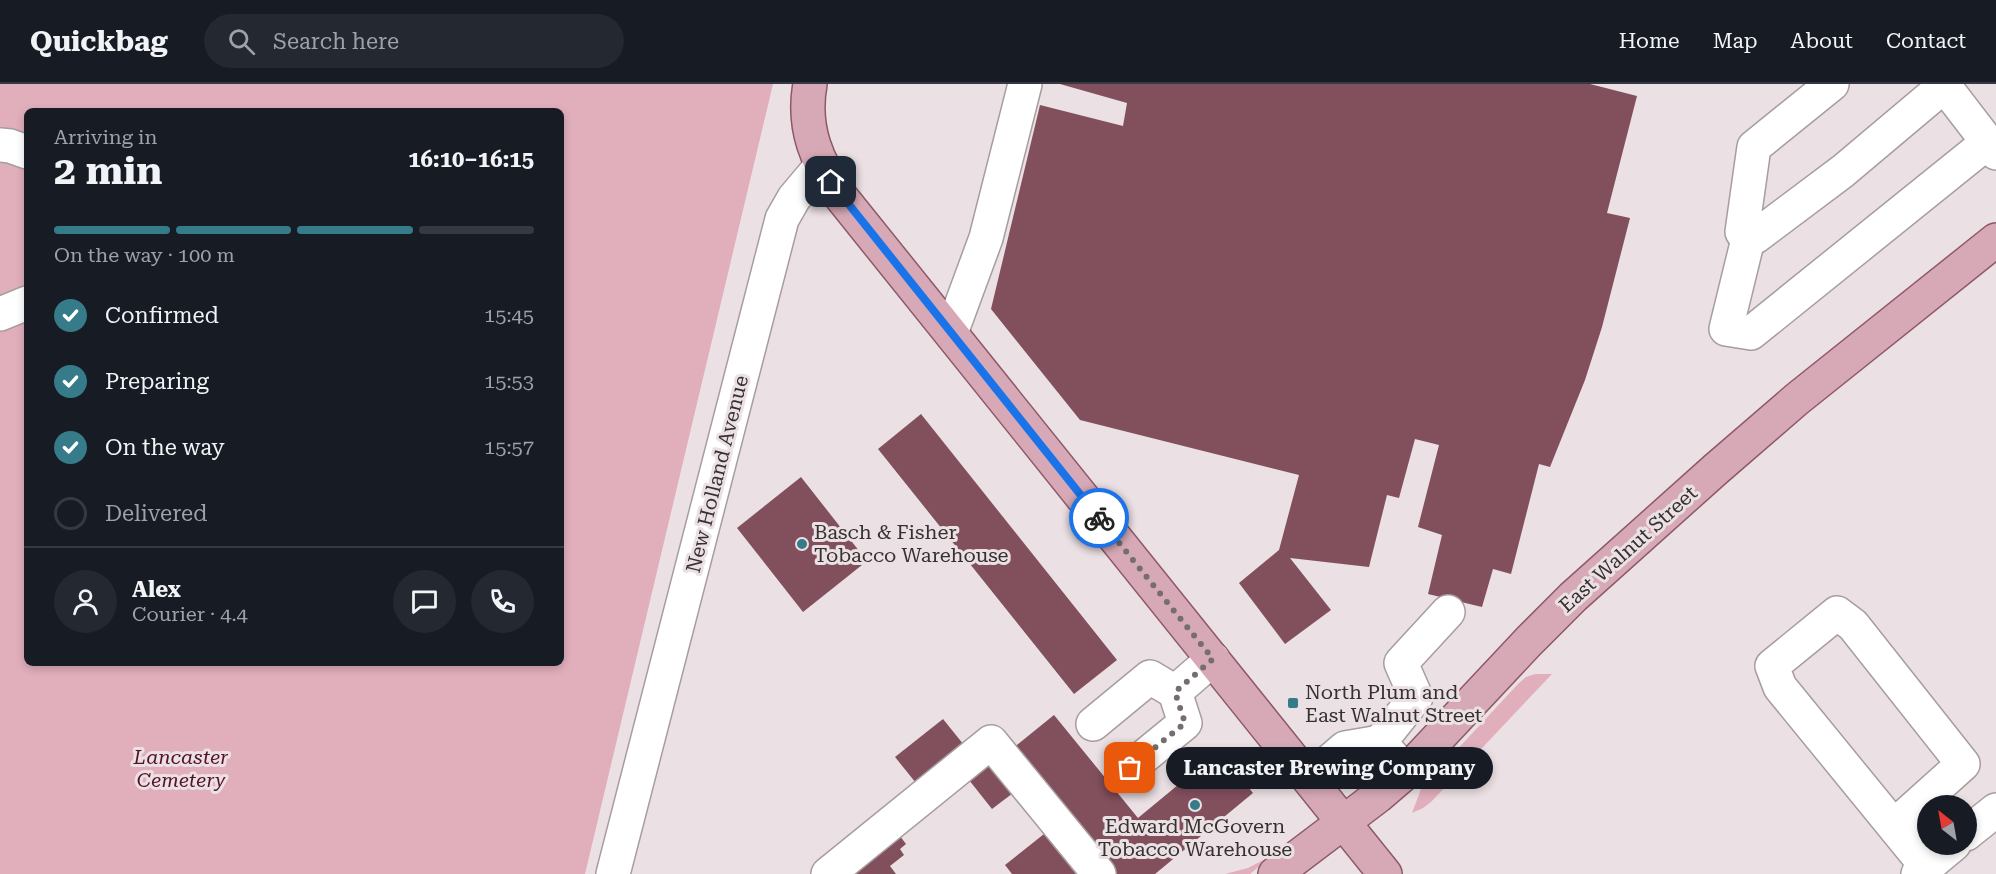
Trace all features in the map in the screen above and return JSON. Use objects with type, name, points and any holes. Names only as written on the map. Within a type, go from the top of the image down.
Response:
[{"type":"main road","points":[[810,84],[807,112],[809,131],[821,165],[842,198],[1385,874]]},
{"type":"main road","name":"East Walnut Street","points":[[1275,874],[1406,772],[1529,641],[1618,556],[1797,399],[1996,240]]},
{"type":"street","points":[[951,333],[986,238],[1024,84]]},
{"type":"street","points":[[1749,235],[1726,329],[1751,333],[1992,148],[1944,85],[1843,171],[1755,237],[1742,232],[1754,147],[1832,84]]},
{"type":"street","points":[[0,145],[24,151]]},
{"type":"street","name":"New Holland Avenue","points":[[613,874],[782,219],[794,198],[821,165]]},
{"type":"street","points":[[0,314],[24,304]]},
{"type":"street","points":[[1309,779],[1346,748],[1380,742],[1416,697],[1401,663],[1448,612]]},
{"type":"street","points":[[1894,826],[1963,764],[1853,626],[1838,613],[1772,666],[1780,687],[1894,826],[1922,870],[1940,855]]},
{"type":"street","points":[[1175,692],[1213,659]]},
{"type":"street","points":[[1093,724],[1150,677],[1175,692],[1185,723],[1130,768]]},
{"type":"street","points":[[828,874],[991,742],[1099,874]]},
{"type":"street","points":[[1380,742],[1406,772]]},
{"type":"street","points":[[1977,825],[1996,810]]},
{"type":"green space","name":"Lancaster Cemetery","points":[[0,84],[773,84],[585,874],[0,874]]},
{"type":"green space","points":[[1535,674],[1552,674],[1431,802],[1412,813],[1421,789],[1427,782],[1518,684],[1526,677]]},
{"type":"green space","points":[[1271,856],[1250,874],[1225,874],[1248,868]]},
{"type":"building","points":[[1060,84],[1590,84],[1637,96],[1607,213],[1630,218],[1602,327],[1585,380],[1550,467],[1539,464],[1511,574],[1493,569],[1482,607],[1428,594],[1442,535],[1418,527],[1439,445],[1415,439],[1399,498],[1387,495],[1369,567],[1290,558],[1331,610],[1285,644],[1239,583],[1279,550],[1299,475],[1080,420],[991,309],[1040,105],[1123,126],[1127,103]]},
{"type":"building","points":[[921,414],[1117,660],[1074,694],[878,449]]},
{"type":"building","name":"Basch & Fisher Tobacco Warehouse","points":[[801,477],[867,561],[803,612],[737,528]]},
{"type":"building","points":[[1054,715],[1138,818],[1219,751],[1253,793],[1155,874],[1107,874],[1007,753]]},
{"type":"building","points":[[943,719],[968,750],[920,788],[895,757]]},
{"type":"building","points":[[994,761],[1017,790],[992,809],[969,780]]},
{"type":"building","points":[[897,832],[906,844],[900,849],[904,855],[890,866],[896,874],[857,874],[853,870]]},
{"type":"building","points":[[1044,834],[1076,874],[1012,874],[1005,865]]},
{"type":"way so far","points":[[1099,518],[1213,659],[1175,692],[1185,723],[1130,768]]},
{"type":"place","name":"Basch & Fisher Tobacco Warehouse","points":[[802,544]]},
{"type":"place","name":"North Plum and East Walnut Street","points":[[1293,703]]},
{"type":"place","name":"Lancaster Brewing Company","points":[[1130,768]]},
{"type":"place","name":"Edward McGovern Tobacco Warehouse","points":[[1195,805]]},
{"type":"route","points":[[831,182],[1099,518]]}]
